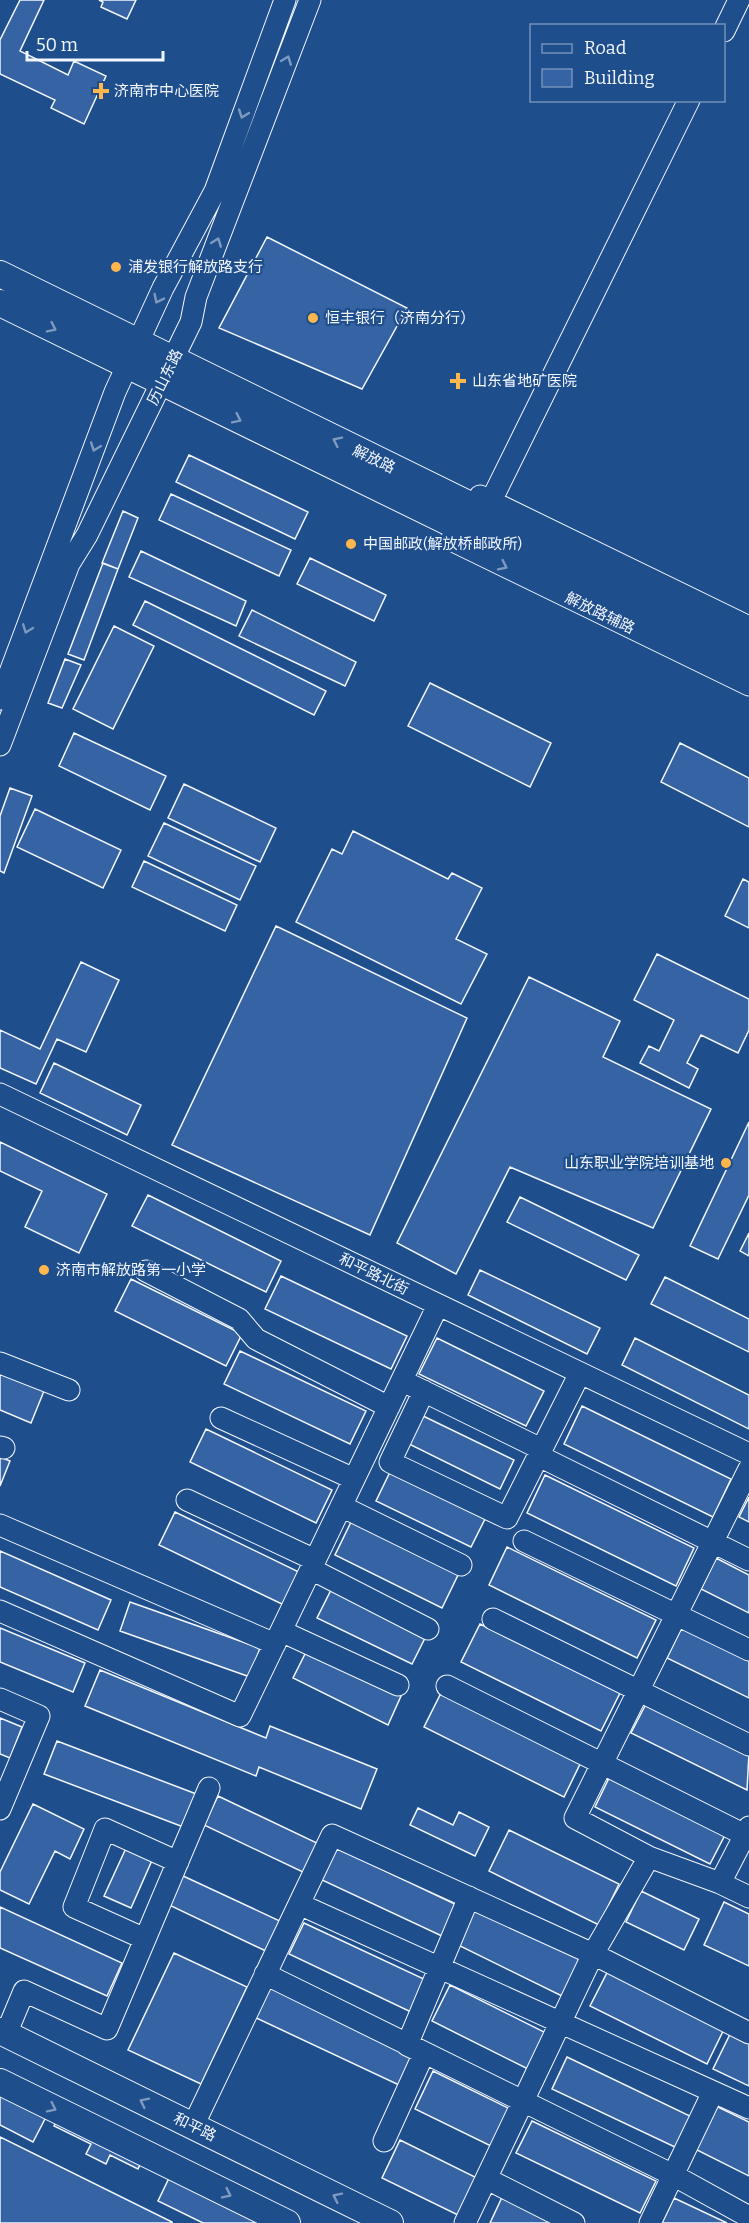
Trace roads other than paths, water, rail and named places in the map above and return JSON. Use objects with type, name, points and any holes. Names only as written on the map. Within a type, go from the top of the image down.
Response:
[{"type":"main road","name":"解放路","points":[[2,281],[132,354],[441,505],[749,669]]},
{"type":"main road","points":[[451,540],[441,505],[484,498]]},
{"type":"main road","name":"解放路","points":[[441,505],[749,642]]},
{"type":"main road","name":"和平路","points":[[3,2032],[390,2223]]},
{"type":"main road","points":[[0,2082],[287,2223]]},
{"type":"street","points":[[0,699],[132,354],[215,191],[285,0]]},
{"type":"street","name":"历山东路","points":[[0,745],[69,564],[87,535],[191,322],[196,297],[310,0]]},
{"type":"street","points":[[725,27],[739,0]]},
{"type":"street","points":[[688,102],[484,498],[749,627]]},
{"type":"street","name":"解放路辅路","points":[[451,540],[749,685]]},
{"type":"street","name":"和平路北街","points":[[0,1094],[749,1454]]},
{"type":"street","points":[[146,1271],[239,1319],[255,1339],[389,1407]]},
{"type":"street","points":[[0,1611],[240,1716],[438,1305]]},
{"type":"street","points":[[0,1363],[69,1390]]},
{"type":"street","points":[[424,1391],[390,1462],[507,1518],[580,1373]]},
{"type":"street","points":[[402,1380],[749,1560]]},
{"type":"street","points":[[221,1418],[354,1479]]},
{"type":"street","points":[[749,1469],[601,1761],[575,1818],[649,1857],[720,1882],[749,1897]]},
{"type":"street","points":[[187,1500],[313,1565],[428,1629]]},
{"type":"street","points":[[342,1506],[461,1565]]},
{"type":"street","points":[[0,1525],[398,1685]]},
{"type":"street","points":[[524,1541],[749,1650]]},
{"type":"street","points":[[493,1619],[749,1745]]},
{"type":"street","points":[[447,1686],[747,1831],[720,1882]]},
{"type":"street","points":[[0,1699],[39,1716],[3,1796]]},
{"type":"street","points":[[3,2032],[24,1991],[107,2029],[209,1788]]},
{"type":"street","points":[[145,1939],[74,1907],[105,1830],[178,1862]]},
{"type":"street","points":[[193,2126],[332,1835],[593,1953],[749,2033]]},
{"type":"street","points":[[465,2223],[593,1953],[649,1857]]},
{"type":"street","points":[[384,2141],[416,2049],[439,1966],[469,1897]]},
{"type":"street","points":[[299,1904],[749,2108]]},
{"type":"street","points":[[265,1974],[673,2175],[749,2217]]},
{"type":"street","points":[[650,2223],[713,2092]]},
{"type":"street","points":[[487,2179],[574,2223]]},
{"type":"place","name":"济南市中心医院","points":[[101,91]]},
{"type":"place","name":"浦发银行解放路支行","points":[[116,267]]},
{"type":"place","name":"恒丰银行（济南分行）","points":[[313,318]]},
{"type":"place","name":"山东省地矿医院","points":[[458,381]]},
{"type":"place","name":"中国邮政(解放桥邮政所)","points":[[351,544]]},
{"type":"place","name":"山东职业学院培训基地","points":[[726,1163]]},
{"type":"place","name":"济南市解放路第一小学","points":[[44,1270]]}]
